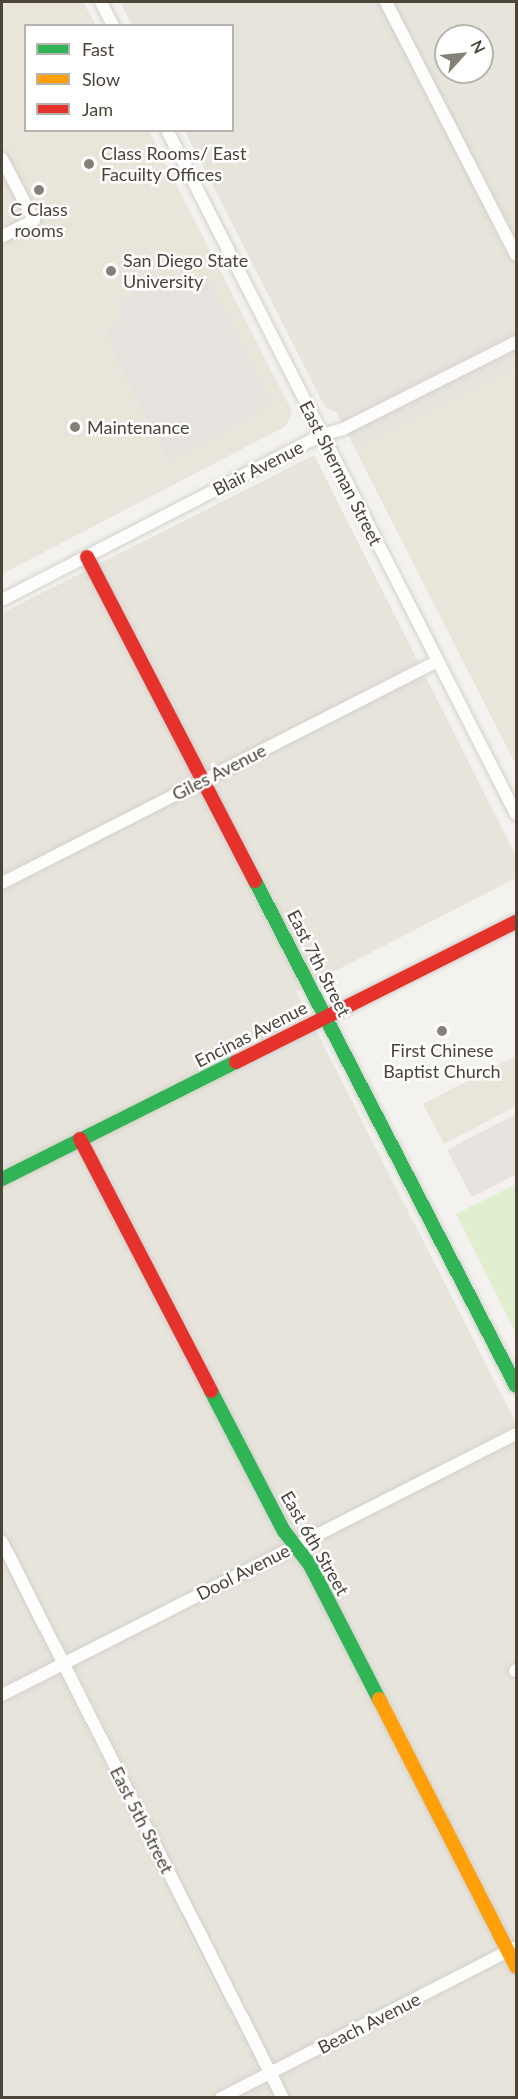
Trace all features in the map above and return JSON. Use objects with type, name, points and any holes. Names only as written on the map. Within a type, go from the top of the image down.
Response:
[{"type":"street","points":[[101,2],[112,24]]},
{"type":"street","points":[[386,2],[516,255]]},
{"type":"street","name":"East Sherman Street","points":[[168,132],[516,814]]},
{"type":"street","points":[[2,159],[33,220],[2,236]]},
{"type":"street","name":"Blair Avenue","points":[[2,600],[322,435],[343,429],[516,342]]},
{"type":"street","name":"East 7th Street","points":[[87,556],[516,1386]]},
{"type":"street","name":"Giles Avenue","points":[[2,883],[437,661]]},
{"type":"street","name":"Encinas Avenue","points":[[2,1179],[516,922]]},
{"type":"street","name":"East 6th Street","points":[[80,1139],[284,1531],[309,1564],[512,1949],[516,1967]]},
{"type":"street","name":"Dool Avenue","points":[[2,1695],[516,1434]]},
{"type":"street","name":"East 5th Street","points":[[2,1542],[283,2097]]},
{"type":"street","name":"Beach Avenue","points":[[221,2097],[512,1949]]},
{"type":"shaded area","name":"San Diego State University","points":[[2,2],[83,2],[95,24],[24,24],[24,132],[150,132],[292,411],[286,426],[2,574]]},
{"type":"shaded area","points":[[120,2],[516,2],[516,368],[355,449],[336,412],[325,407],[186,132],[234,132],[234,24],[131,24]]},
{"type":"shaded area","points":[[205,274],[271,404],[169,460],[114,354],[108,330],[120,318],[121,302],[169,275],[183,286]]},
{"type":"shaded area","points":[[516,368],[516,765],[355,449]]},
{"type":"shaded area","points":[[314,455],[516,856],[516,878],[296,991],[516,1423],[516,2097],[2,2098],[2,613]]},
{"type":"shaded area","points":[[516,1056],[516,1106],[444,1144],[423,1104]]},
{"type":"shaded area","points":[[516,1114],[516,1174],[472,1197],[447,1150]]},
{"type":"green space","points":[[516,1184],[516,1334],[456,1214]]},
{"type":"traffic: fast","points":[[255,881],[516,1386]]},
{"type":"traffic: fast","points":[[2,1179],[236,1062]]},
{"type":"traffic: fast","points":[[211,1391],[284,1531],[310,1565],[379,1699]]},
{"type":"traffic: slow","points":[[379,1699],[516,1967]]},
{"type":"traffic: jam","points":[[87,557],[255,881]]},
{"type":"traffic: jam","points":[[236,1062],[516,922]]},
{"type":"traffic: jam","points":[[80,1139],[211,1391]]},
{"type":"place","name":"Class Rooms/ East Facuilty Offices","points":[[89,164]]},
{"type":"place","name":"C Class rooms","points":[[39,190]]},
{"type":"place","name":"San Diego State University","points":[[111,271]]},
{"type":"place","name":"Maintenance","points":[[75,427]]},
{"type":"place","name":"First Chinese Baptist Church","points":[[442,1031]]}]
